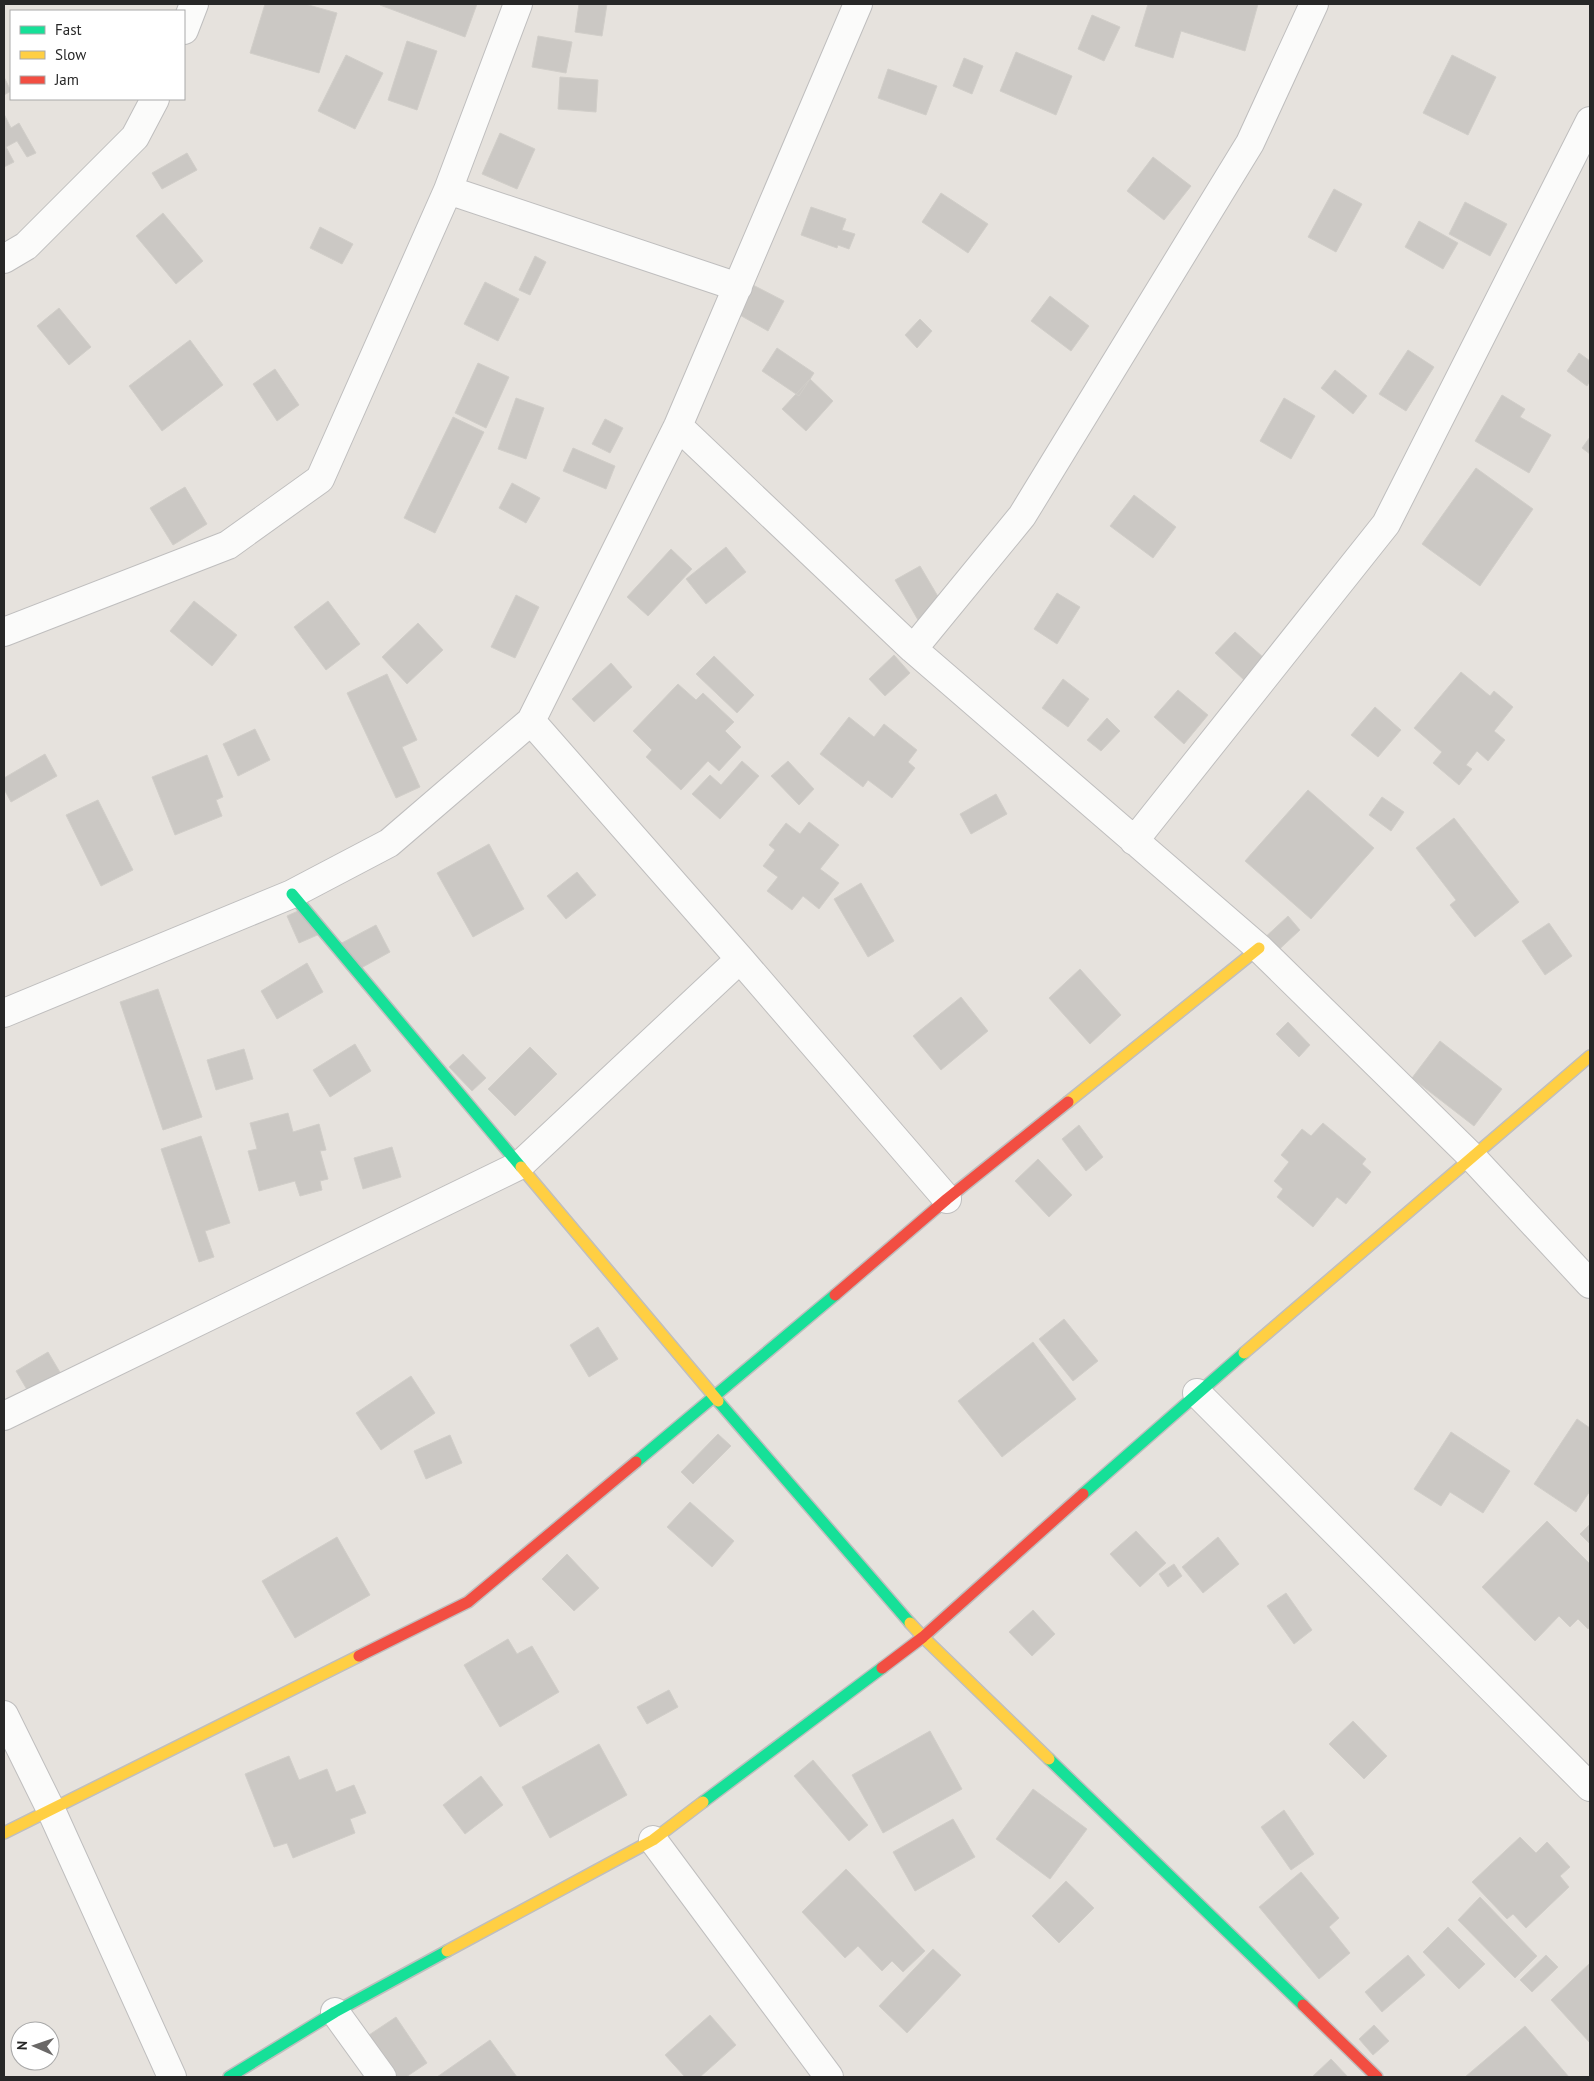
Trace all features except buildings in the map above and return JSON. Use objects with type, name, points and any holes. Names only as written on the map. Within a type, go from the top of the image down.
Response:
[{"type":"street","points":[[185,27],[194,4]]},
{"type":"street","points":[[4,632],[228,545],[320,479],[448,190],[518,4]]},
{"type":"street","points":[[4,1013],[292,894],[389,843],[531,721],[678,426],[858,4]]},
{"type":"street","points":[[913,650],[1022,516],[1250,143],[1314,4]]},
{"type":"street","points":[[4,259],[26,246],[135,137],[155,100]]},
{"type":"street","points":[[1134,841],[1386,524],[1590,121]]},
{"type":"street","points":[[448,190],[738,287]]},
{"type":"street","points":[[678,426],[913,650],[1259,948],[1472,1157],[1590,1284]]},
{"type":"street","points":[[531,721],[740,959],[947,1200]]},
{"type":"street","points":[[292,894],[714,1397],[923,1637],[1377,2077]]},
{"type":"street","points":[[4,1832],[468,1602],[947,1200],[1259,948]]},
{"type":"street","points":[[4,1416],[520,1165],[740,959]]},
{"type":"street","points":[[229,2077],[335,2012],[653,1840],[923,1637],[1197,1393],[1590,1056]]},
{"type":"street","points":[[1197,1393],[1590,1788]]},
{"type":"street","points":[[4,1715],[51,1810],[172,2077]]},
{"type":"street","points":[[653,1840],[830,2077]]},
{"type":"street","points":[[335,2012],[382,2077]]},
{"type":"traffic: fast","points":[[292,894],[521,1167]]},
{"type":"traffic: fast","points":[[636,1462],[835,1295]]},
{"type":"traffic: fast","points":[[1083,1494],[1244,1353]]},
{"type":"traffic: fast","points":[[718,1401],[910,1623]]},
{"type":"traffic: fast","points":[[703,1802],[882,1668]]},
{"type":"traffic: fast","points":[[1049,1759],[1303,2005]]},
{"type":"traffic: fast","points":[[229,2077],[335,2012],[447,1951]]},
{"type":"traffic: slow","points":[[1068,1102],[1259,948]]},
{"type":"traffic: slow","points":[[1244,1353],[1590,1056]]},
{"type":"traffic: slow","points":[[521,1167],[718,1401]]},
{"type":"traffic: slow","points":[[910,1623],[1049,1759]]},
{"type":"traffic: slow","points":[[4,1833],[359,1656]]},
{"type":"traffic: slow","points":[[447,1951],[653,1840],[703,1802]]},
{"type":"traffic: jam","points":[[835,1295],[947,1199],[1068,1102]]},
{"type":"traffic: jam","points":[[359,1656],[468,1602],[636,1462]]},
{"type":"traffic: jam","points":[[882,1668],[923,1637],[1083,1494]]},
{"type":"traffic: jam","points":[[1303,2005],[1377,2077]]}]
